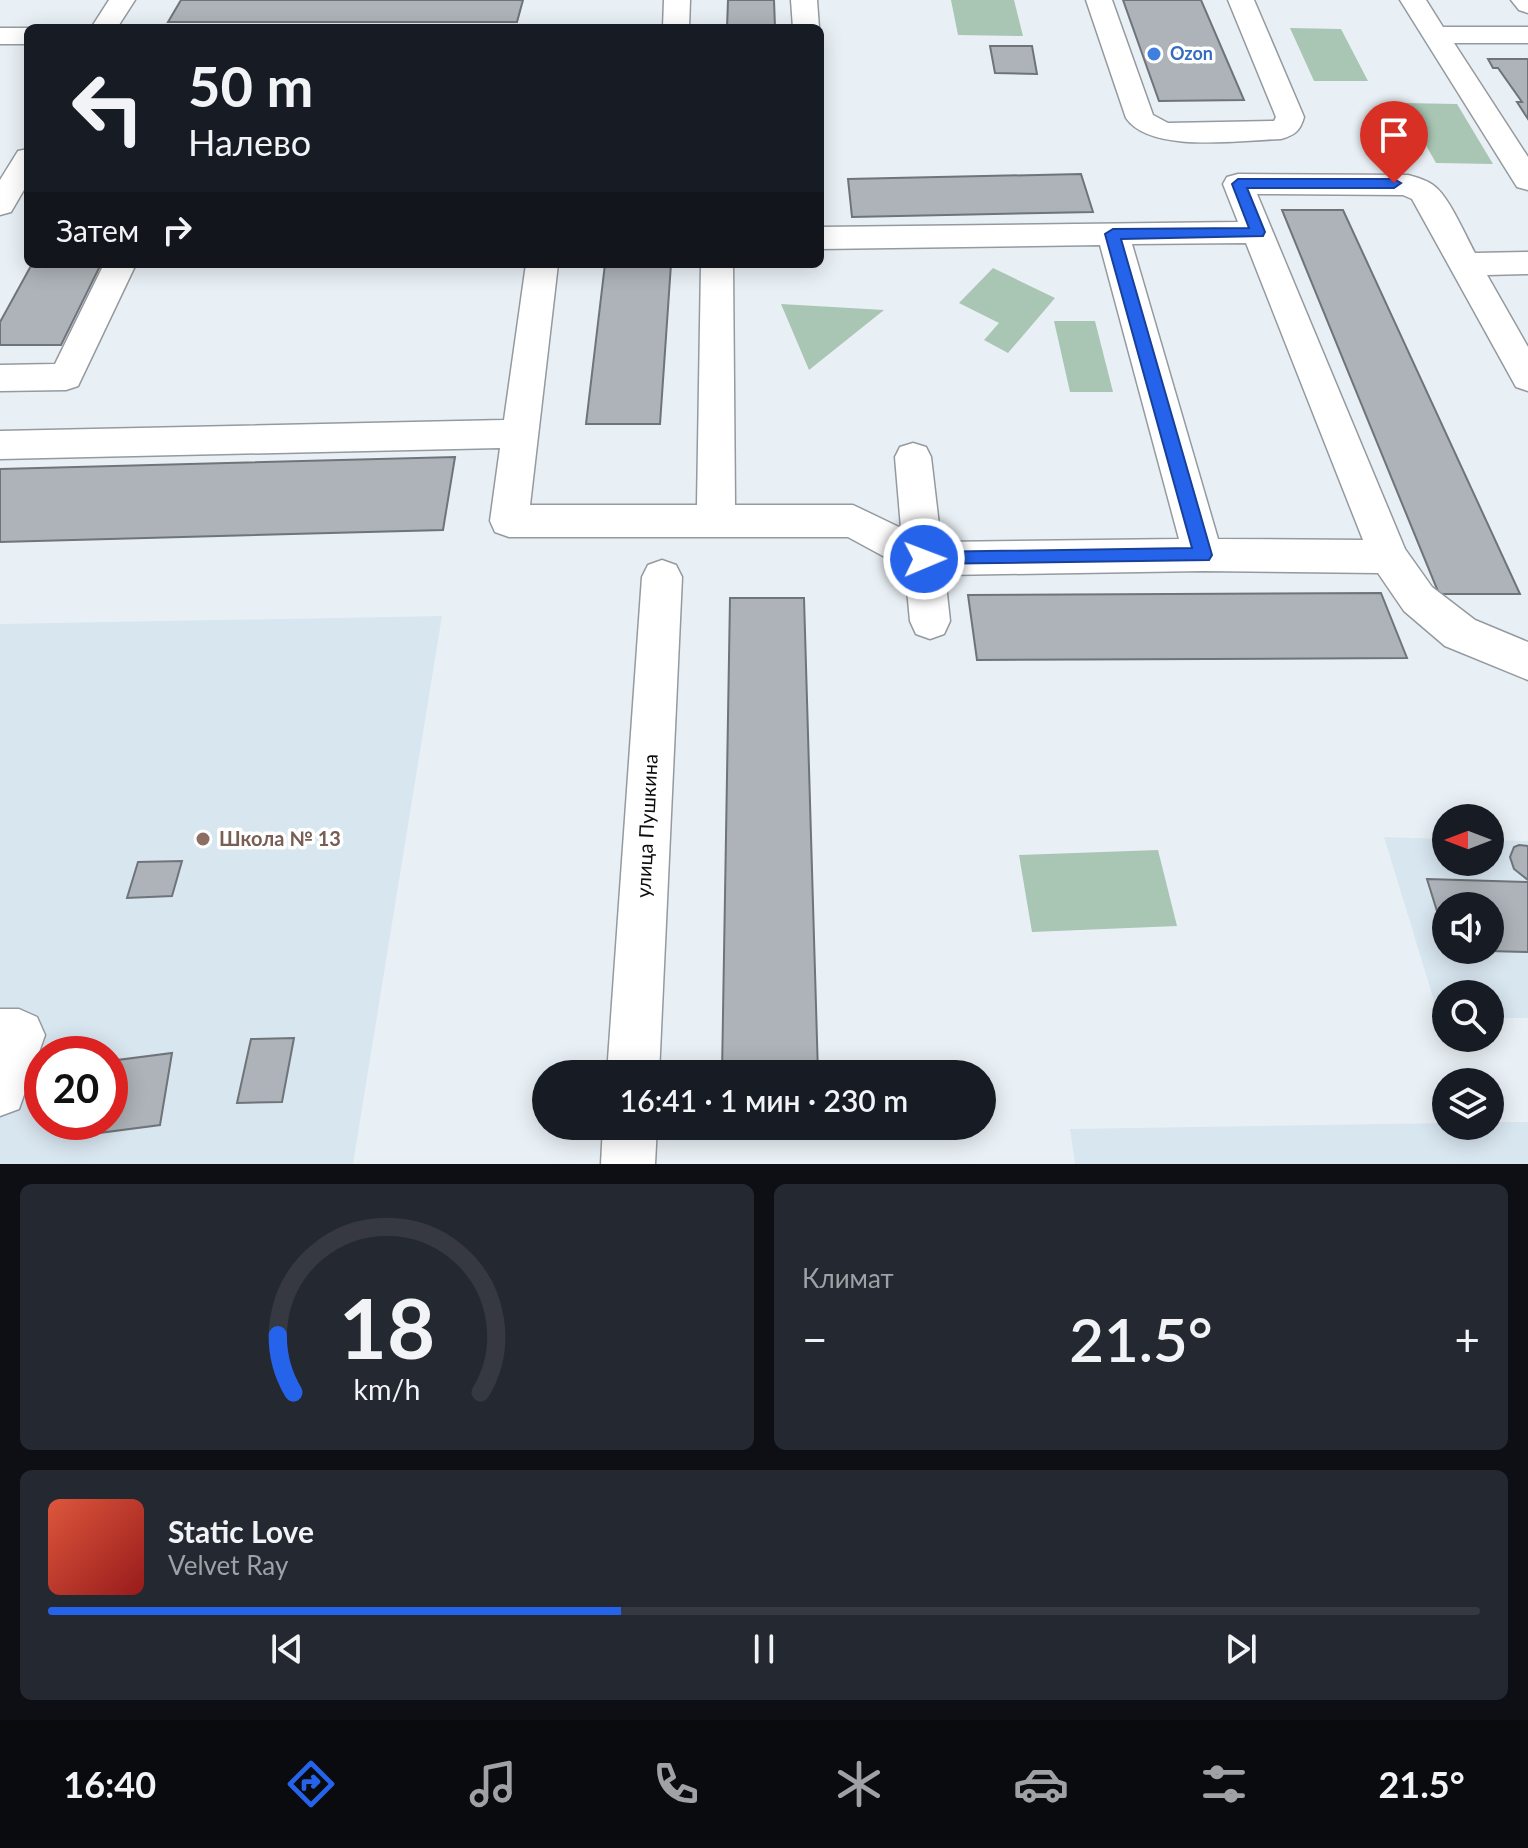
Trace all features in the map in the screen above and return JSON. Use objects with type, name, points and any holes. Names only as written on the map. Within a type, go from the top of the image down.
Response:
[{"type":"street","points":[[107,24],[122,0]]},
{"type":"street","points":[[676,24],[677,0]]},
{"type":"street","points":[[804,0],[806,24]]},
{"type":"street","points":[[1099,0],[1140,118],[1146,124],[1164,132],[1281,130],[1287,127],[1290,117],[1241,0]]},
{"type":"street","points":[[1413,0],[1528,180]]},
{"type":"street","points":[[1524,0],[1528,5]]},
{"type":"street","points":[[1436,35],[1528,35]]},
{"type":"street","points":[[0,36],[24,36]]},
{"type":"street","points":[[0,205],[24,165]]},
{"type":"street","points":[[1528,378],[1423,192],[1408,185],[1238,184],[1389,557],[1418,599],[1460,633],[1528,661]]},
{"type":"street","points":[[824,238],[1258,232]]},
{"type":"street","points":[[1113,234],[1203,555]]},
{"type":"street","points":[[1465,264],[1528,263]]},
{"type":"street","points":[[0,378],[66,377],[118,268]]},
{"type":"street","points":[[541,268],[509,521],[853,521],[924,559],[1203,555],[1389,557]]},
{"type":"street","points":[[716,519],[717,268]]},
{"type":"street","points":[[0,445],[520,434]]},
{"type":"street","points":[[913,457],[930,621]]},
{"type":"street","name":"улица Пушкина","points":[[634,1060],[662,577]]},
{"type":"street","points":[[0,1035],[19,1035],[0,1090]]},
{"type":"street","points":[[628,1164],[629,1140]]},
{"type":"shaded area","name":"Школа № 13","points":[[442,616],[353,1164],[0,1164],[0,624]]},
{"type":"shaded area","points":[[1384,837],[1432,839],[1432,876],[1504,876],[1504,840],[1528,841],[1528,1018],[1504,1018],[1504,980],[1432,980],[1432,994]]},
{"type":"shaded area","points":[[1504,1122],[1528,1122],[1528,1164],[1075,1164],[1070,1129],[1432,1123],[1432,1140],[1504,1140]]},
{"type":"green space","points":[[951,0],[1014,0],[1023,36],[958,35]]},
{"type":"green space","points":[[1290,28],[1341,29],[1368,81],[1314,81]]},
{"type":"green space","points":[[1402,103],[1457,104],[1493,164],[1436,163]]},
{"type":"green space","points":[[993,268],[1055,298],[1008,353],[984,340],[999,323],[959,303]]},
{"type":"green space","points":[[781,304],[884,310],[809,370]]},
{"type":"green space","points":[[1054,321],[1095,321],[1113,392],[1070,392]]},
{"type":"green space","points":[[1158,850],[1177,926],[1032,932],[1019,855]]},
{"type":"building","points":[[181,0],[523,0],[517,22],[168,22]]},
{"type":"building","points":[[728,0],[774,0],[775,24],[727,24]]},
{"type":"building","points":[[1123,0],[1201,0],[1244,100],[1159,101]]},
{"type":"building","points":[[990,46],[1032,46],[1037,74],[995,73]]},
{"type":"building","points":[[1488,59],[1528,59],[1528,119],[1517,102],[1522,102]]},
{"type":"building","points":[[1081,174],[1093,212],[852,217],[848,179]]},
{"type":"building","points":[[1282,210],[1343,210],[1520,594],[1439,594]]},
{"type":"building","points":[[30,268],[99,268],[61,345],[0,345],[0,322]]},
{"type":"building","points":[[605,268],[671,268],[660,424],[586,424]]},
{"type":"building","points":[[455,457],[443,530],[0,542],[0,469]]},
{"type":"building","points":[[1381,593],[1407,658],[977,660],[968,595]]},
{"type":"building","points":[[730,598],[804,598],[818,1060],[722,1060]]},
{"type":"building","points":[[1528,846],[1528,880],[1514,869],[1510,857],[1514,847]]},
{"type":"building","points":[[182,861],[172,896],[127,898],[138,862]]},
{"type":"building","points":[[1427,879],[1528,882],[1528,952],[1504,951],[1504,892],[1432,892],[1432,895]]},
{"type":"building","points":[[294,1038],[282,1102],[237,1103],[251,1039]]},
{"type":"building","points":[[172,1053],[160,1125],[128,1129],[128,1059]]},
{"type":"place","name":"Ozon","points":[[1154,54]]},
{"type":"place","name":"Школа № 13","points":[[203,839]]},
{"type":"route","points":[[924,559],[1203,555],[1113,234],[1258,232],[1238,184],[1394,183]]}]
